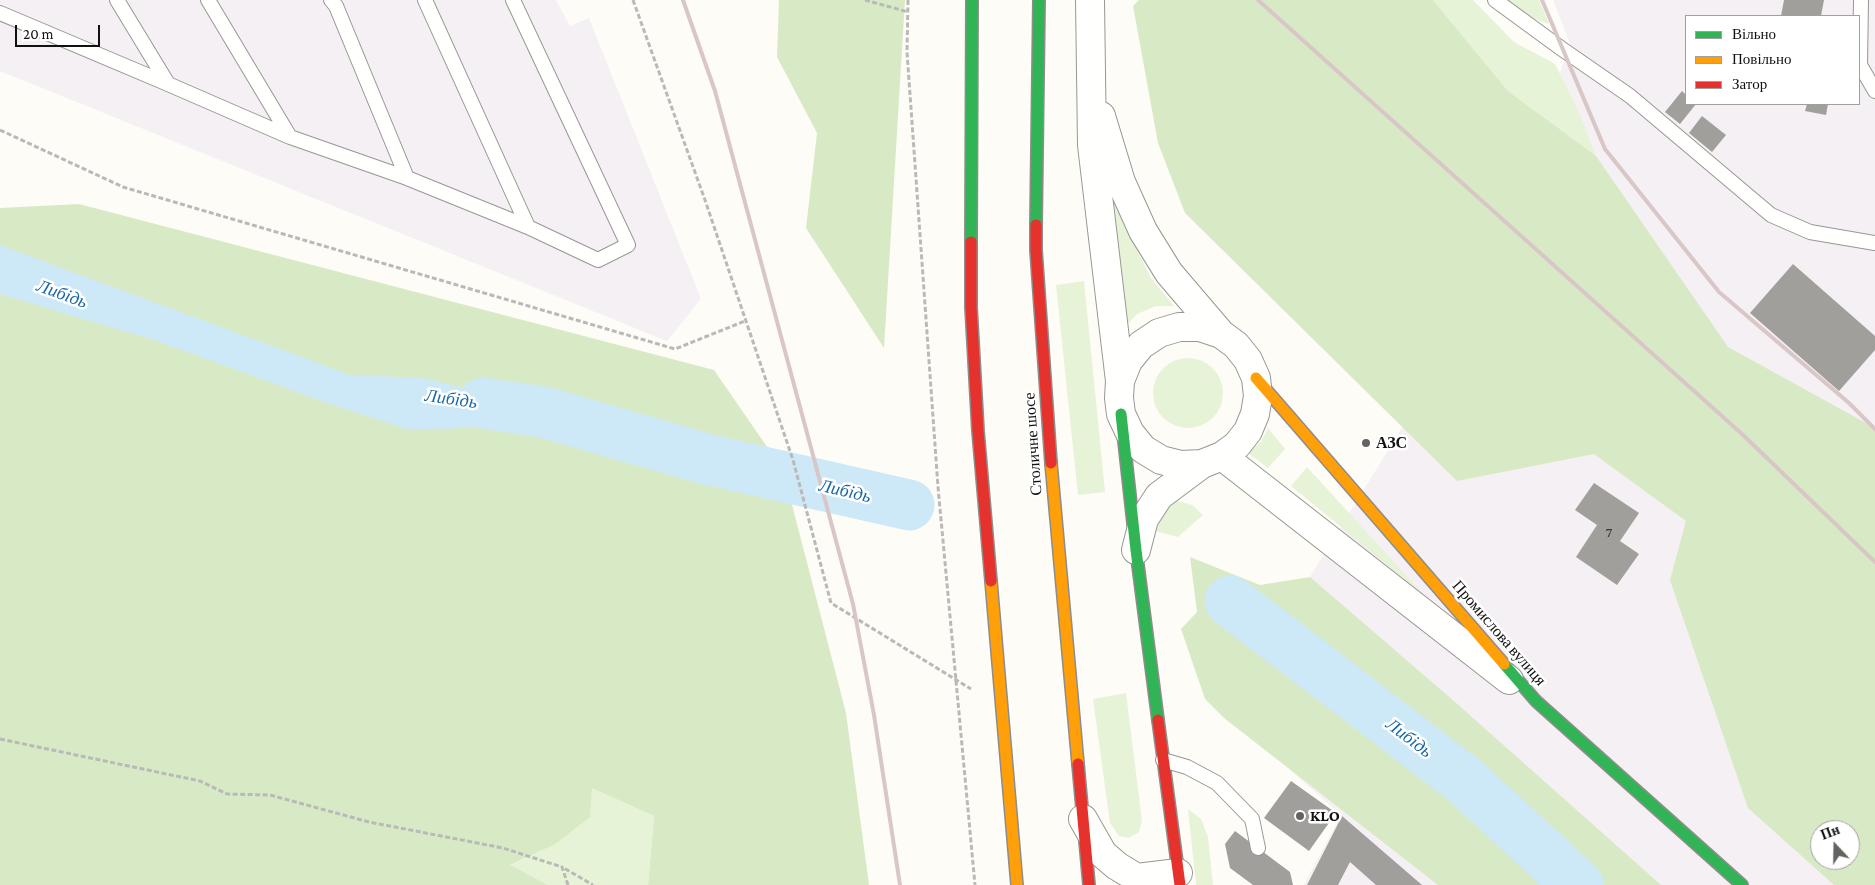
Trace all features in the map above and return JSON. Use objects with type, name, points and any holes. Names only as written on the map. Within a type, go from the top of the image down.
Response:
[{"type":"main road","points":[[972,0],[971,307],[978,431],[1017,885]]},
{"type":"main road","name":"Столичне шосе","points":[[1039,0],[1036,250],[1054,521],[1089,885]]},
{"type":"main road","name":"Промислова вулиця","points":[[1256,378],[1536,701],[1742,885]]},
{"type":"main road","points":[[1121,414],[1136,550],[1179,879]]},
{"type":"street","points":[[1090,0],[1092,145],[1120,381],[1119,398],[1121,414],[1130,433],[1143,448],[1161,460],[1181,465],[1212,460],[1536,701]]},
{"type":"street","points":[[1091,81],[1121,182],[1143,231],[1168,273],[1221,334],[1236,345],[1248,360],[1256,378],[1258,396],[1255,414],[1248,431],[1237,445],[1159,496],[1144,519],[1136,550]]},
{"type":"street","points":[[1120,381],[1128,361],[1141,345],[1159,333],[1179,327],[1200,327],[1221,334]]},
{"type":"street","points":[[1083,819],[1103,854],[1117,866],[1137,878],[1179,879]]},
{"type":"lane","points":[[118,0],[168,84]]},
{"type":"lane","points":[[208,0],[290,137]]},
{"type":"lane","points":[[332,0],[407,178]]},
{"type":"lane","points":[[425,0],[528,227]]},
{"type":"lane","points":[[0,13],[290,137],[407,178],[528,227],[598,260],[628,245],[513,0]]},
{"type":"lane","points":[[1494,0],[1630,96],[1771,215],[1810,232],[1875,243]]},
{"type":"lane","points":[[1861,0],[1860,65],[1875,91]]},
{"type":"lane","points":[[1163,760],[1187,767],[1216,782],[1252,819],[1258,848]]},
{"type":"path","points":[[633,0],[705,200],[793,460],[831,603],[955,680],[1001,705]]},
{"type":"path","points":[[865,0],[908,12]]},
{"type":"path","points":[[908,0],[907,52],[928,321],[930,371],[955,680],[975,885]]},
{"type":"path","points":[[0,130],[123,188],[675,349],[745,321]]},
{"type":"path","points":[[0,738],[200,781],[227,794],[270,795],[369,822],[503,848],[562,867],[593,885]]},
{"type":"path","points":[[562,867],[568,885]]},
{"type":"shaded area","points":[[0,0],[556,0],[570,26],[589,18],[701,299],[667,341],[0,71]]},
{"type":"shaded area","points":[[1553,0],[1875,0],[1875,885],[1304,885],[1341,815],[1226,713],[1482,298],[1570,44]]},
{"type":"green space","points":[[779,0],[905,0],[884,348],[806,228],[817,133],[777,57]]},
{"type":"green space","points":[[1139,0],[1433,0],[1508,91],[1596,156],[1728,347],[1875,428],[1875,885],[1834,885],[1817,870],[1860,870],[1860,820],[1810,820],[1810,864],[1748,808],[1670,580],[1686,521],[1594,454],[1457,481],[1185,213],[1158,143],[1133,6]]},
{"type":"green space","points":[[1433,0],[1473,0],[1514,42],[1555,64],[1578,110],[1596,156],[1508,91]]},
{"type":"green space","points":[[1506,0],[1539,0],[1549,24],[1525,16]]},
{"type":"green space","points":[[1103,160],[1124,224],[1151,278],[1174,306],[1156,306],[1137,314],[1127,325]]},
{"type":"green space","points":[[79,204],[714,370],[783,470],[846,713],[869,885],[648,885],[654,816],[592,788],[590,817],[554,845],[510,865],[548,885],[0,885],[0,208]]},
{"type":"green space","points":[[1084,281],[1105,492],[1078,495],[1056,285]]},
{"type":"green space","points":[[1188,358],[1201,361],[1213,368],[1220,380],[1223,393],[1220,406],[1213,418],[1201,425],[1188,428],[1175,425],[1163,418],[1156,406],[1153,393],[1156,380],[1163,368],[1175,361]]},
{"type":"green space","points":[[1268,428],[1285,449],[1268,468],[1248,453],[1261,442]]},
{"type":"green space","points":[[1307,467],[1425,596],[1291,486]]},
{"type":"green space","points":[[1174,500],[1192,505],[1203,515],[1178,537],[1155,531],[1163,512]]},
{"type":"green space","points":[[1190,557],[1260,585],[1310,577],[1455,702],[1661,885],[1438,885],[1224,718],[1205,699],[1181,629],[1197,612]]},
{"type":"green space","points":[[1126,693],[1142,821],[1139,832],[1129,838],[1119,836],[1110,823],[1093,699]]},
{"type":"green space","points":[[591,787],[654,816],[648,885],[548,885],[509,866],[554,845]]},
{"type":"green space","points":[[1188,809],[1201,819],[1208,837],[1213,885],[1196,885]]},
{"type":"water","points":[[0,245],[350,375],[423,378],[496,396],[557,405],[546,425],[410,430],[327,403],[157,341],[0,294]]},
{"type":"building","points":[[1784,0],[1824,0],[1821,15],[1781,15]]},
{"type":"building","points":[[1682,91],[1685,94],[1685,105],[1695,105],[1680,124],[1665,112]]},
{"type":"building","points":[[1807,105],[1828,105],[1826,115],[1805,111]]},
{"type":"building","points":[[1702,116],[1726,135],[1712,152],[1689,133]]},
{"type":"building","points":[[1793,264],[1875,336],[1875,350],[1839,391],[1750,313]]},
{"type":"building","points":[[1594,483],[1639,513],[1620,541],[1639,554],[1617,585],[1576,557],[1597,525],[1575,510]]},
{"type":"building","name":"KLO","points":[[1291,781],[1336,813],[1309,851],[1264,818]]},
{"type":"building","points":[[1342,816],[1422,885],[1376,885],[1350,862],[1338,885],[1307,885]]},
{"type":"building","points":[[1235,831],[1290,872],[1293,885],[1253,885],[1230,868],[1225,844]]},
{"type":"waterway","name":"Либідь","points":[[483,403],[543,412],[706,459],[909,505]]},
{"type":"waterway","name":"Либідь","points":[[1230,601],[1464,780],[1578,885]]},
{"type":"railway","points":[[683,0],[715,91],[853,604],[874,715],[900,885]]},
{"type":"railway","points":[[1258,0],[1742,434],[1875,562]]},
{"type":"railway","points":[[1542,0],[1605,149],[1719,292],[1849,403],[1875,429]]},
{"type":"traffic: fast","points":[[971,242],[972,0]]},
{"type":"traffic: fast","points":[[1036,225],[1039,0]]},
{"type":"traffic: fast","points":[[1121,414],[1158,720]]},
{"type":"traffic: fast","points":[[1504,664],[1536,701],[1742,885]]},
{"type":"traffic: slow","points":[[1256,378],[1504,664]]},
{"type":"traffic: slow","points":[[1051,463],[1078,764]]},
{"type":"traffic: slow","points":[[991,581],[1017,885]]},
{"type":"traffic: jam","points":[[1036,225],[1036,250],[1051,463]]},
{"type":"traffic: jam","points":[[971,242],[971,307],[978,431],[991,581]]},
{"type":"traffic: jam","points":[[1158,720],[1180,885]]},
{"type":"traffic: jam","points":[[1078,764],[1089,885]]},
{"type":"place","name":"АЗС","points":[[1366,443]]},
{"type":"place","name":"KLO","points":[[1300,816]]}]
